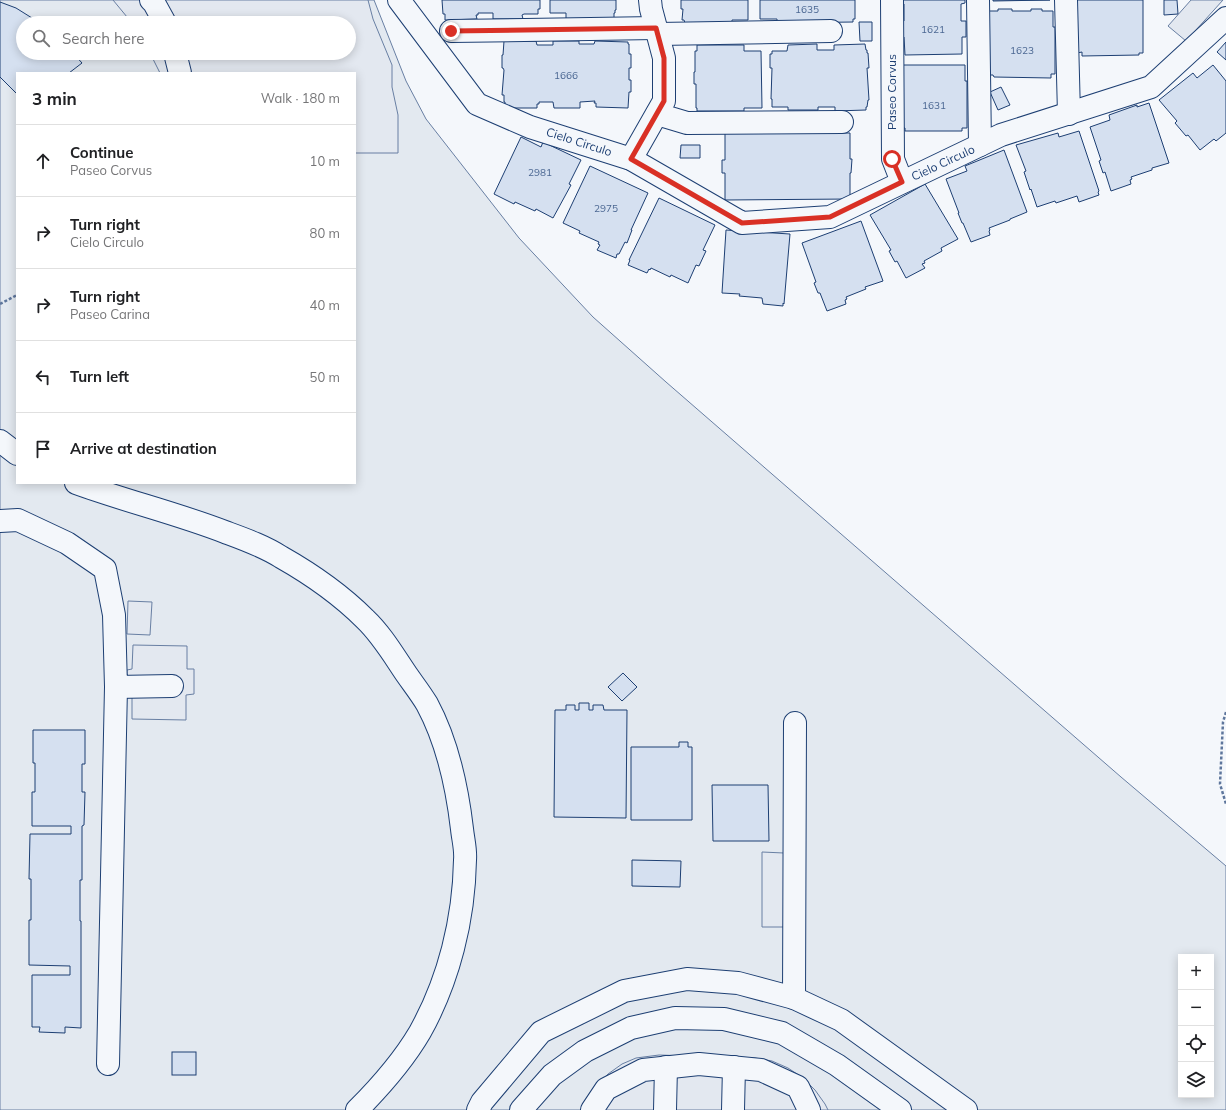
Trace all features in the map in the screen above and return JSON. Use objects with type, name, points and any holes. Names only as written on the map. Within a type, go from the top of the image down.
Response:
[{"type":"street","points":[[151,0],[161,16]]},
{"type":"street","name":"Cielo Circulo","points":[[399,0],[477,104],[530,126],[631,159],[742,223],[830,217],[1001,135],[1152,87],[1226,18]]},
{"type":"street","points":[[631,159],[664,101],[664,58],[650,9],[650,0]]},
{"type":"street","name":"Paseo Corvus","points":[[892,0],[892,159],[902,182]]},
{"type":"street","points":[[978,0],[980,145]]},
{"type":"street","points":[[1066,0],[1068,114]]},
{"type":"street","points":[[451,31],[831,31]]},
{"type":"street","points":[[177,60],[180,72]]},
{"type":"street","points":[[657,114],[687,123],[842,122]]},
{"type":"street","points":[[0,441],[16,453]]},
{"type":"street","points":[[79,484],[192,519],[244,539],[281,556],[312,577],[341,597],[367,621],[395,656],[426,703],[439,729],[451,763],[460,808],[466,858],[463,900],[453,952],[438,995],[420,1031],[397,1067],[357,1110]]},
{"type":"street","points":[[0,521],[18,520],[67,543],[105,569],[114,615],[116,688],[108,1064]]},
{"type":"street","points":[[116,688],[172,686]]},
{"type":"street","points":[[794,998],[795,723]]},
{"type":"street","points":[[478,1110],[482,1102],[541,1032],[624,991],[687,979],[738,984],[794,998],[841,1020],[966,1110]]},
{"type":"street","points":[[521,1110],[552,1075],[585,1051],[631,1028],[675,1018],[724,1019],[782,1033],[837,1066],[900,1110]]},
{"type":"street","points":[[592,1110],[606,1089],[643,1070],[699,1064],[761,1070],[798,1087],[809,1110]]},
{"type":"street","points":[[665,1110],[666,1067]]},
{"type":"street","points":[[733,1110],[734,1067]]},
{"type":"path","points":[[0,304],[16,295]]},
{"type":"path","points":[[1226,712],[1223,722],[1220,784],[1226,804]]},
{"type":"shaded area","points":[[0,0],[374,0],[406,81],[426,119],[519,238],[593,317],[1121,777],[1226,866],[1226,1110],[0,1110]]},
{"type":"shaded area","points":[[113,0],[368,0],[373,19],[392,65],[392,87],[398,115],[398,153],[356,153],[356,72],[160,72],[154,60],[356,60],[356,16],[126,16]]},
{"type":"shaded area","points":[[1191,0],[1223,0],[1186,41],[1168,26]]},
{"type":"shaded area","points":[[128,601],[152,602],[150,635],[127,634]]},
{"type":"shaded area","points":[[133,645],[187,646],[187,669],[194,669],[194,694],[186,695],[186,720],[132,719],[132,694],[127,694],[127,670],[132,669]]},
{"type":"shaded area","points":[[762,852],[784,853],[784,927],[762,927]]},
{"type":"shaded area","points":[[659,1055],[755,1058],[772,1061],[788,1068],[803,1078],[815,1090],[828,1110],[581,1110],[593,1089],[608,1074],[622,1064],[636,1058]]},
{"type":"building","points":[[442,0],[540,0],[540,9],[538,9],[538,14],[522,15],[523,19],[493,19],[493,13],[478,13],[478,15],[476,15],[477,19],[445,20]]},
{"type":"building","points":[[550,0],[616,0],[614,19],[566,19],[566,13],[550,13]]},
{"type":"building","points":[[681,0],[748,0],[748,20],[732,20],[732,24],[685,23],[684,20],[682,20],[683,9],[681,9]]},
{"type":"building","points":[[760,0],[855,0],[855,19],[853,19],[853,22],[777,23],[777,19],[760,19]]},
{"type":"building","points":[[899,0],[965,0],[965,3],[961,4],[961,21],[966,21],[966,37],[962,37],[962,54],[905,55],[904,37],[900,37],[899,21],[904,21],[904,4],[899,4]]},
{"type":"building","points":[[993,0],[1050,0],[993,1]]},
{"type":"building","points":[[1076,0],[1143,0],[1143,53],[1139,53],[1139,55],[1082,56],[1082,52],[1077,53]]},
{"type":"building","points":[[1164,0],[1177,0],[1178,14],[1164,15]]},
{"type":"building","points":[[0,2],[16,8],[29,16],[16,16],[16,60],[79,60],[82,63],[70,72],[16,72],[16,93],[0,77]]},
{"type":"building","points":[[998,9],[1031,11],[1031,9],[1042,9],[1042,11],[1053,11],[1053,27],[1055,27],[1055,74],[1051,74],[1051,78],[994,77],[993,75],[988,75],[989,11],[998,11]]},
{"type":"building","points":[[859,22],[872,22],[872,41],[860,41]]},
{"type":"building","points":[[504,41],[536,41],[537,45],[553,45],[553,41],[579,41],[579,44],[594,44],[595,41],[628,42],[629,54],[631,54],[629,80],[631,80],[631,92],[629,92],[628,108],[596,107],[596,103],[594,103],[595,101],[580,102],[580,108],[554,108],[553,102],[539,102],[539,104],[537,104],[537,108],[505,108],[504,95],[502,95],[504,70],[502,68],[502,55]]},
{"type":"building","points":[[1226,42],[1226,60],[1217,52]]},
{"type":"building","points":[[817,44],[817,50],[834,50],[834,45],[865,44],[868,53],[869,68],[867,68],[869,100],[866,110],[835,111],[835,107],[818,107],[818,110],[788,110],[788,107],[772,107],[772,68],[770,68],[770,54],[772,54],[772,51],[787,51],[788,45]]},
{"type":"building","points":[[697,45],[744,45],[744,51],[761,51],[762,108],[744,108],[744,111],[697,111],[694,72],[695,51],[697,51]]},
{"type":"building","points":[[901,65],[965,65],[965,81],[967,81],[967,128],[962,128],[962,131],[905,131],[905,128],[901,128]]},
{"type":"building","points":[[1213,65],[1226,81],[1226,133],[1216,141],[1214,139],[1200,150],[1188,135],[1186,136],[1175,123],[1177,121],[1159,100],[1193,73],[1197,78]]},
{"type":"building","points":[[1001,87],[1010,105],[998,110],[990,92]]},
{"type":"building","points":[[1149,103],[1169,163],[1131,177],[1131,184],[1111,191],[1105,172],[1103,173],[1099,161],[1101,160],[1090,127],[1110,120],[1109,115],[1137,105],[1137,107]]},
{"type":"building","points":[[1079,131],[1099,195],[1079,202],[1077,196],[1037,207],[1016,145],[1058,133],[1059,137]]},
{"type":"building","points":[[725,133],[850,133],[850,159],[852,159],[850,173],[850,199],[725,200],[725,173],[722,173],[722,160],[725,160]]},
{"type":"building","points":[[521,137],[541,147],[543,142],[581,160],[569,184],[571,185],[553,218],[536,209],[535,211],[515,202],[514,204],[494,194]]},
{"type":"building","points":[[681,145],[700,145],[700,158],[680,158]]},
{"type":"building","points":[[1004,150],[1027,212],[989,228],[990,235],[971,242],[958,213],[946,179],[967,171],[965,166]]},
{"type":"building","points":[[590,166],[648,193],[631,230],[627,243],[625,242],[616,258],[597,250],[600,245],[598,244],[599,242],[579,233],[580,231],[563,223]]},
{"type":"building","points":[[925,184],[958,239],[941,248],[942,251],[924,261],[925,263],[922,264],[925,268],[906,278],[897,261],[895,262],[889,251],[891,250],[870,215]]},
{"type":"building","points":[[659,198],[715,225],[703,250],[706,251],[699,266],[696,265],[688,283],[671,275],[670,277],[651,268],[647,273],[628,265]]},
{"type":"building","points":[[861,221],[883,281],[865,287],[866,289],[846,297],[846,304],[827,311],[820,293],[818,293],[814,283],[816,282],[802,243]]},
{"type":"building","points":[[726,230],[790,234],[783,306],[763,304],[762,298],[739,296],[740,294],[722,293]]},
{"type":"building","points":[[623,673],[637,687],[622,701],[608,687]]},
{"type":"building","points":[[579,703],[589,703],[589,710],[593,710],[593,705],[603,705],[604,710],[627,710],[626,818],[554,817],[555,710],[566,710],[566,705],[575,705],[575,710],[579,710]]},
{"type":"building","points":[[33,730],[85,730],[85,764],[82,764],[82,792],[85,792],[84,825],[82,826],[82,880],[80,880],[81,1028],[65,1027],[65,1033],[39,1032],[40,1027],[32,1027],[32,975],[70,975],[70,966],[29,965],[29,920],[31,920],[31,879],[29,879],[30,834],[71,834],[71,826],[32,826],[32,792],[35,792]]},
{"type":"building","points":[[679,742],[688,742],[688,747],[692,747],[692,820],[631,820],[631,747],[679,747]]},
{"type":"building","points":[[712,785],[768,785],[769,841],[713,841]]},
{"type":"building","points":[[632,860],[681,861],[680,887],[632,886]]},
{"type":"building","points":[[172,1052],[196,1052],[196,1075],[172,1075]]},
{"type":"route","points":[[451,31],[656,28],[664,58],[664,101],[631,159],[742,223],[830,217],[902,182],[892,159]]}]
